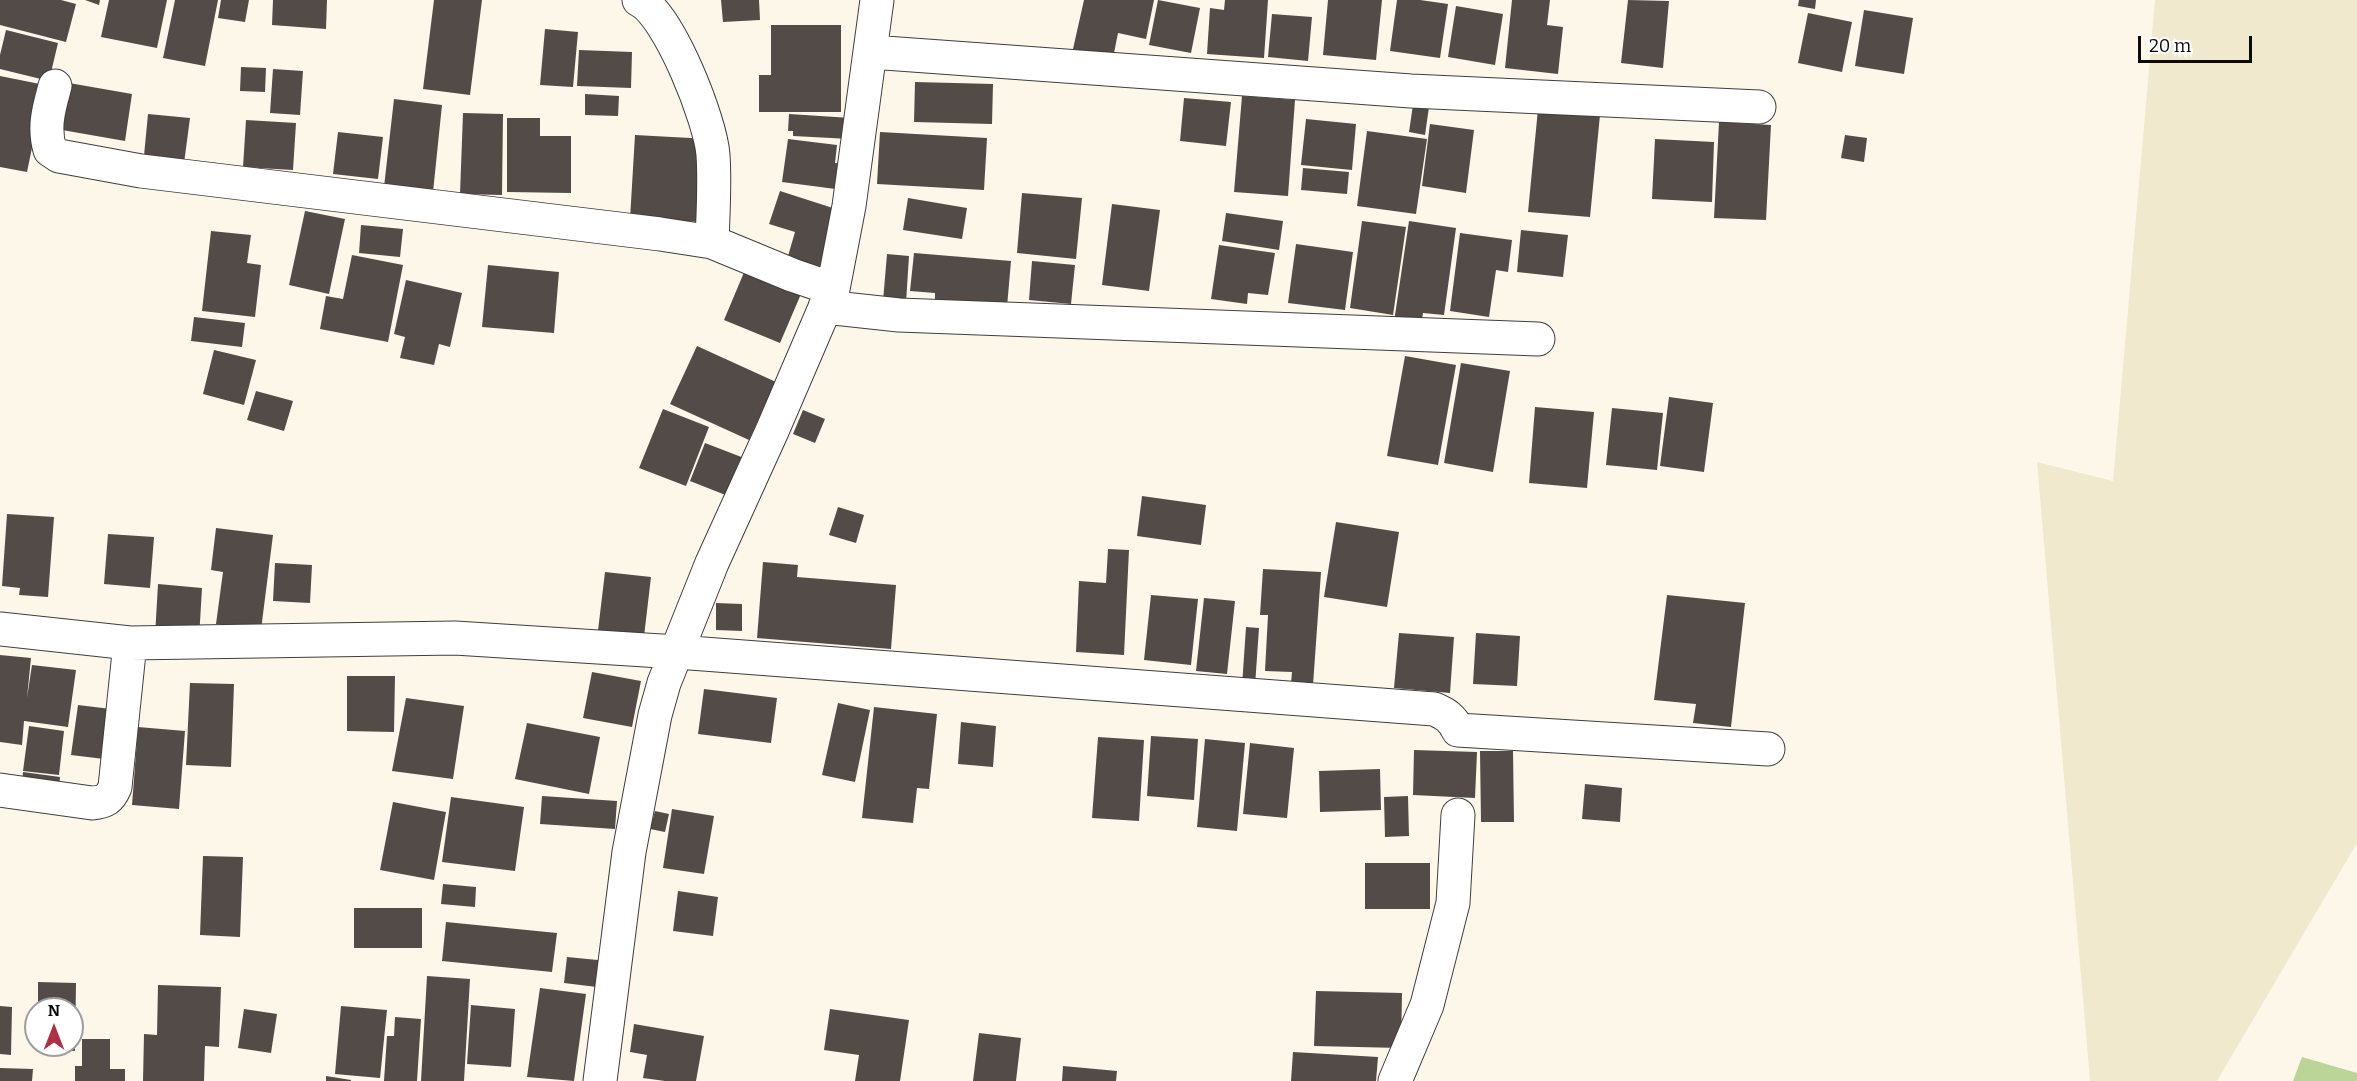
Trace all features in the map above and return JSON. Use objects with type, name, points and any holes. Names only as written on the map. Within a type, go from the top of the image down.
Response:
[{"type":"street","points":[[639,0],[653,10],[665,28],[685,67],[699,103],[713,153],[712,242]]},
{"type":"street","points":[[600,1081],[629,852],[644,765],[664,683],[712,563],[829,298],[845,234],[877,0]]},
{"type":"street","points":[[871,52],[1411,91],[1759,107]]},
{"type":"street","points":[[55,86],[47,117],[47,132],[50,150],[59,156],[152,172],[712,242],[792,275],[829,298],[899,315],[1538,339]]},
{"type":"street","points":[[0,629],[130,643],[455,638],[678,652],[1434,709],[1453,720],[1458,730],[1768,749]]},
{"type":"street","points":[[0,790],[92,803],[103,802],[111,797],[115,787],[130,643]]},
{"type":"street","points":[[1395,1081],[1426,1005],[1453,903],[1458,854],[1458,815]]},
{"type":"shaded area","points":[[2155,0],[2357,0],[2357,843],[2217,1081],[2090,1081],[2037,462],[2113,481]]},
{"type":"green space","points":[[2302,1057],[2357,1073],[2357,1081],[2293,1081]]},
{"type":"building","points":[[0,0],[61,0],[76,4],[66,42],[0,25]]},
{"type":"building","points":[[85,0],[100,0],[99,5]]},
{"type":"building","points":[[109,0],[167,0],[157,48],[101,37]]},
{"type":"building","points":[[175,0],[218,0],[205,66],[163,58]]},
{"type":"building","points":[[221,0],[249,0],[245,22],[218,18]]},
{"type":"building","points":[[273,0],[327,0],[326,29],[272,25]]},
{"type":"building","points":[[434,0],[482,0],[470,95],[423,89]]},
{"type":"building","points":[[721,0],[759,0],[760,20],[723,22]]},
{"type":"building","points":[[1084,0],[1154,0],[1146,39],[1118,33],[1113,58],[1073,49]]},
{"type":"building","points":[[1158,0],[1200,8],[1191,53],[1149,45]]},
{"type":"building","points":[[1225,0],[1268,0],[1264,58],[1207,54],[1210,8],[1224,10]]},
{"type":"building","points":[[1328,0],[1382,0],[1376,60],[1323,55]]},
{"type":"building","points":[[1397,0],[1448,4],[1440,58],[1390,51]]},
{"type":"building","points":[[1512,0],[1550,0],[1547,25],[1563,27],[1558,74],[1505,68]]},
{"type":"building","points":[[1628,0],[1669,1],[1663,68],[1621,63]]},
{"type":"building","points":[[1799,0],[1816,0],[1815,9],[1798,6]]},
{"type":"building","points":[[1456,6],[1503,14],[1495,65],[1448,57]]},
{"type":"building","points":[[1864,10],[1913,18],[1904,74],[1855,66]]},
{"type":"building","points":[[1808,13],[1852,22],[1842,72],[1798,63]]},
{"type":"building","points":[[1272,14],[1312,17],[1308,61],[1268,57]]},
{"type":"building","points":[[771,25],[841,25],[841,112],[759,112],[759,75],[771,75]]},
{"type":"building","points":[[545,29],[578,32],[573,87],[540,85]]},
{"type":"building","points":[[6,30],[58,43],[49,81],[0,69],[0,55]]},
{"type":"building","points":[[579,50],[632,52],[631,88],[577,86]]},
{"type":"building","points":[[241,67],[266,68],[265,92],[240,91]]},
{"type":"building","points":[[273,69],[303,71],[300,115],[270,113]]},
{"type":"building","points":[[0,76],[45,85],[27,172],[0,167]]},
{"type":"building","points":[[915,82],[993,84],[992,124],[914,122]]},
{"type":"building","points":[[69,83],[132,94],[125,141],[62,130]]},
{"type":"building","points":[[585,94],[619,96],[618,116],[585,115]]},
{"type":"building","points":[[1242,96],[1295,100],[1288,196],[1234,192]]},
{"type":"building","points":[[1184,98],[1231,102],[1226,146],[1180,141]]},
{"type":"building","points":[[1414,98],[1430,100],[1425,135],[1409,132]]},
{"type":"building","points":[[394,99],[442,105],[433,192],[384,187]]},
{"type":"building","points":[[1538,109],[1600,115],[1590,217],[1528,212]]},
{"type":"building","points":[[463,113],[503,114],[502,195],[460,194]]},
{"type":"building","points":[[148,114],[190,118],[183,171],[143,166]]},
{"type":"building","points":[[789,114],[851,118],[850,139],[793,136],[793,131],[788,131]]},
{"type":"building","points":[[507,118],[540,118],[540,136],[571,136],[571,193],[507,192]]},
{"type":"building","points":[[1306,119],[1356,124],[1352,170],[1301,165]]},
{"type":"building","points":[[246,120],[296,123],[293,170],[243,167]]},
{"type":"building","points":[[1719,122],[1771,125],[1766,220],[1714,218]]},
{"type":"building","points":[[1430,124],[1474,130],[1466,193],[1422,186]]},
{"type":"building","points":[[1367,131],[1427,139],[1416,214],[1357,206]]},
{"type":"building","points":[[338,132],[383,137],[378,179],[333,174]]},
{"type":"building","points":[[880,132],[987,138],[984,190],[877,184]]},
{"type":"building","points":[[635,135],[709,139],[704,222],[630,219]]},
{"type":"building","points":[[1845,135],[1867,138],[1864,162],[1841,158]]},
{"type":"building","points":[[788,139],[837,145],[835,163],[846,164],[843,190],[782,182]]},
{"type":"building","points":[[1655,139],[1714,142],[1712,202],[1652,199]]},
{"type":"building","points":[[1303,168],[1349,172],[1347,194],[1301,190]]},
{"type":"building","points":[[780,191],[839,210],[818,274],[786,263],[795,232],[769,224]]},
{"type":"building","points":[[1022,193],[1082,198],[1076,259],[1017,253]]},
{"type":"building","points":[[908,198],[967,208],[962,239],[903,230]]},
{"type":"building","points":[[1112,204],[1160,210],[1149,291],[1102,285]]},
{"type":"building","points":[[305,211],[345,219],[329,294],[289,285]]},
{"type":"building","points":[[1226,213],[1283,221],[1279,250],[1222,241]]},
{"type":"building","points":[[1362,221],[1406,227],[1393,315],[1350,308]]},
{"type":"building","points":[[1409,221],[1456,228],[1444,315],[1423,313],[1421,326],[1394,322]]},
{"type":"building","points":[[361,225],[403,229],[400,257],[359,253]]},
{"type":"building","points":[[1521,230],[1568,235],[1563,277],[1517,272]]},
{"type":"building","points":[[211,231],[251,235],[247,263],[261,265],[255,317],[202,311]]},
{"type":"building","points":[[1460,233],[1512,240],[1508,272],[1496,270],[1489,317],[1450,311]]},
{"type":"building","points":[[1296,244],[1353,252],[1345,310],[1288,303]]},
{"type":"building","points":[[1219,245],[1275,253],[1268,295],[1248,293],[1247,304],[1211,299]]},
{"type":"building","points":[[914,253],[1011,261],[1007,307],[935,301],[935,293],[910,291]]},
{"type":"building","points":[[887,254],[909,256],[906,303],[883,301]]},
{"type":"building","points":[[352,255],[403,265],[388,342],[320,329],[326,296],[343,299]]},
{"type":"building","points":[[1032,261],[1075,265],[1071,304],[1029,300]]},
{"type":"building","points":[[488,265],[559,272],[554,333],[482,327]]},
{"type":"building","points":[[745,270],[801,294],[780,343],[724,320]]},
{"type":"building","points":[[406,280],[462,293],[450,347],[439,344],[434,365],[400,358],[405,337],[394,334]]},
{"type":"building","points":[[194,317],[245,323],[242,347],[191,341]]},
{"type":"building","points":[[697,346],[776,382],[749,440],[670,404]]},
{"type":"building","points":[[214,350],[256,360],[244,405],[203,394]]},
{"type":"building","points":[[1405,356],[1456,365],[1438,465],[1387,456]]},
{"type":"building","points":[[1461,363],[1510,371],[1493,472],[1444,463]]},
{"type":"building","points":[[256,391],[293,401],[284,431],[247,420]]},
{"type":"building","points":[[1669,397],[1713,403],[1704,472],[1660,466]]},
{"type":"building","points":[[1535,407],[1594,412],[1587,488],[1529,483]]},
{"type":"building","points":[[1612,408],[1663,413],[1657,470],[1606,465]]},
{"type":"building","points":[[663,409],[709,427],[686,486],[639,468]]},
{"type":"building","points":[[803,410],[825,419],[815,443],[793,434]]},
{"type":"building","points":[[705,443],[744,458],[728,496],[690,481]]},
{"type":"building","points":[[1142,496],[1206,505],[1201,545],[1137,536]]},
{"type":"building","points":[[838,507],[864,515],[856,543],[829,535]]},
{"type":"building","points":[[7,514],[54,517],[48,597],[19,595],[20,588],[2,586]]},
{"type":"building","points":[[1336,522],[1399,532],[1387,607],[1324,597]]},
{"type":"building","points":[[216,528],[273,535],[261,630],[216,624],[223,572],[211,570]]},
{"type":"building","points":[[108,534],[154,537],[150,588],[104,584]]},
{"type":"building","points":[[1108,549],[1129,550],[1124,655],[1076,652],[1079,581],[1106,583]]},
{"type":"building","points":[[763,562],[798,565],[797,577],[896,585],[891,649],[757,638]]},
{"type":"building","points":[[275,563],[312,565],[310,603],[273,601]]},
{"type":"building","points":[[1263,569],[1321,572],[1313,685],[1291,683],[1292,672],[1265,671],[1268,615],[1260,615]]},
{"type":"building","points":[[605,572],[651,577],[643,645],[597,639]]},
{"type":"building","points":[[158,584],[202,588],[199,639],[155,636]]},
{"type":"building","points":[[1151,595],[1198,599],[1191,665],[1144,660]]},
{"type":"building","points":[[1667,595],[1745,603],[1731,727],[1693,723],[1696,704],[1654,700]]},
{"type":"building","points":[[1204,598],[1235,601],[1227,674],[1196,671]]},
{"type":"building","points":[[716,603],[742,604],[742,631],[716,630]]},
{"type":"building","points":[[1246,627],[1259,628],[1255,686],[1242,686]]},
{"type":"building","points":[[1399,633],[1454,637],[1450,693],[1394,688]]},
{"type":"building","points":[[1476,633],[1520,636],[1517,686],[1473,684]]},
{"type":"building","points":[[0,655],[31,658],[27,698],[32,665],[76,670],[68,727],[24,721],[22,745],[0,742]]},
{"type":"building","points":[[592,672],[641,681],[632,727],[583,718]]},
{"type":"building","points":[[347,676],[395,676],[394,732],[347,731]]},
{"type":"building","points":[[190,683],[234,684],[231,767],[186,765]]},
{"type":"building","points":[[704,689],[777,698],[771,743],[698,734]]},
{"type":"building","points":[[406,698],[464,706],[453,779],[392,771]]},
{"type":"building","points":[[838,703],[870,710],[855,782],[822,775]]},
{"type":"building","points":[[78,705],[111,709],[104,759],[71,755]]},
{"type":"building","points":[[874,707],[937,714],[929,789],[917,788],[913,823],[862,818]]},
{"type":"building","points":[[961,722],[996,726],[993,767],[958,764]]},
{"type":"building","points":[[527,723],[600,737],[589,794],[515,779]]},
{"type":"building","points":[[29,726],[64,731],[59,775],[23,771]]},
{"type":"building","points":[[138,727],[185,731],[179,809],[132,805]]},
{"type":"building","points":[[1151,736],[1198,739],[1194,800],[1147,796]]},
{"type":"building","points":[[1098,737],[1144,740],[1139,821],[1092,818]]},
{"type":"building","points":[[1205,739],[1245,743],[1237,831],[1197,827]]},
{"type":"building","points":[[1250,743],[1294,748],[1287,818],[1243,814]]},
{"type":"building","points":[[1414,750],[1477,752],[1475,798],[1413,795]]},
{"type":"building","points":[[1480,751],[1513,751],[1514,822],[1481,822]]},
{"type":"building","points":[[1380,769],[1381,810],[1320,812],[1319,771]]},
{"type":"building","points":[[23,772],[60,777],[59,789],[22,784]]},
{"type":"building","points":[[1585,784],[1622,788],[1620,822],[1582,819]]},
{"type":"building","points":[[542,796],[617,801],[615,829],[540,824]]},
{"type":"building","points":[[1408,796],[1409,836],[1385,837],[1384,797]]},
{"type":"building","points":[[451,797],[524,807],[515,871],[442,862]]},
{"type":"building","points":[[393,802],[446,812],[434,880],[380,870]]},
{"type":"building","points":[[672,809],[714,816],[704,874],[663,868]]},
{"type":"building","points":[[655,811],[669,814],[665,832],[650,829]]},
{"type":"building","points":[[203,856],[243,857],[240,937],[200,935]]},
{"type":"building","points":[[1365,863],[1430,863],[1430,909],[1365,909]]},
{"type":"building","points":[[443,884],[476,887],[475,907],[441,904]]},
{"type":"building","points":[[678,891],[718,897],[713,936],[673,931]]},
{"type":"building","points":[[354,908],[422,908],[422,948],[354,948]]},
{"type":"building","points":[[446,922],[557,933],[552,972],[442,961]]},
{"type":"building","points":[[567,957],[608,961],[605,988],[564,983]]},
{"type":"building","points":[[427,976],[470,979],[464,1081],[421,1081]]},
{"type":"building","points":[[38,982],[76,983],[76,997],[38,997]]},
{"type":"building","points":[[158,985],[221,987],[219,1047],[205,1046],[204,1081],[143,1081],[144,1034],[157,1035]]},
{"type":"building","points":[[540,988],[586,994],[574,1081],[527,1077]]},
{"type":"building","points":[[1316,991],[1402,993],[1401,1048],[1314,1046]]},
{"type":"building","points":[[471,1005],[515,1009],[511,1067],[467,1064]]},
{"type":"building","points":[[0,1006],[12,1007],[11,1055],[0,1054]]},
{"type":"building","points":[[341,1006],[387,1010],[380,1078],[335,1074]]},
{"type":"building","points":[[244,1009],[277,1014],[271,1053],[238,1048]]},
{"type":"building","points":[[830,1009],[909,1020],[900,1081],[855,1081],[859,1055],[824,1050]]},
{"type":"building","points":[[395,1017],[421,1019],[417,1081],[384,1081],[387,1036],[394,1036]]},
{"type":"building","points":[[634,1024],[704,1036],[696,1081],[643,1078],[647,1055],[630,1052]]},
{"type":"building","points":[[979,1033],[1021,1038],[1016,1081],[973,1081]]},
{"type":"building","points":[[84,1039],[110,1039],[110,1069],[125,1069],[125,1081],[75,1081],[75,1066],[82,1066]]},
{"type":"building","points":[[1293,1052],[1378,1057],[1376,1081],[1291,1081]]},
{"type":"building","points":[[1063,1066],[1117,1071],[1116,1081],[1062,1081]]},
{"type":"building","points":[[0,1068],[33,1069],[32,1081],[0,1081]]},
{"type":"building","points":[[326,1076],[351,1080],[351,1081],[326,1081]]}]
